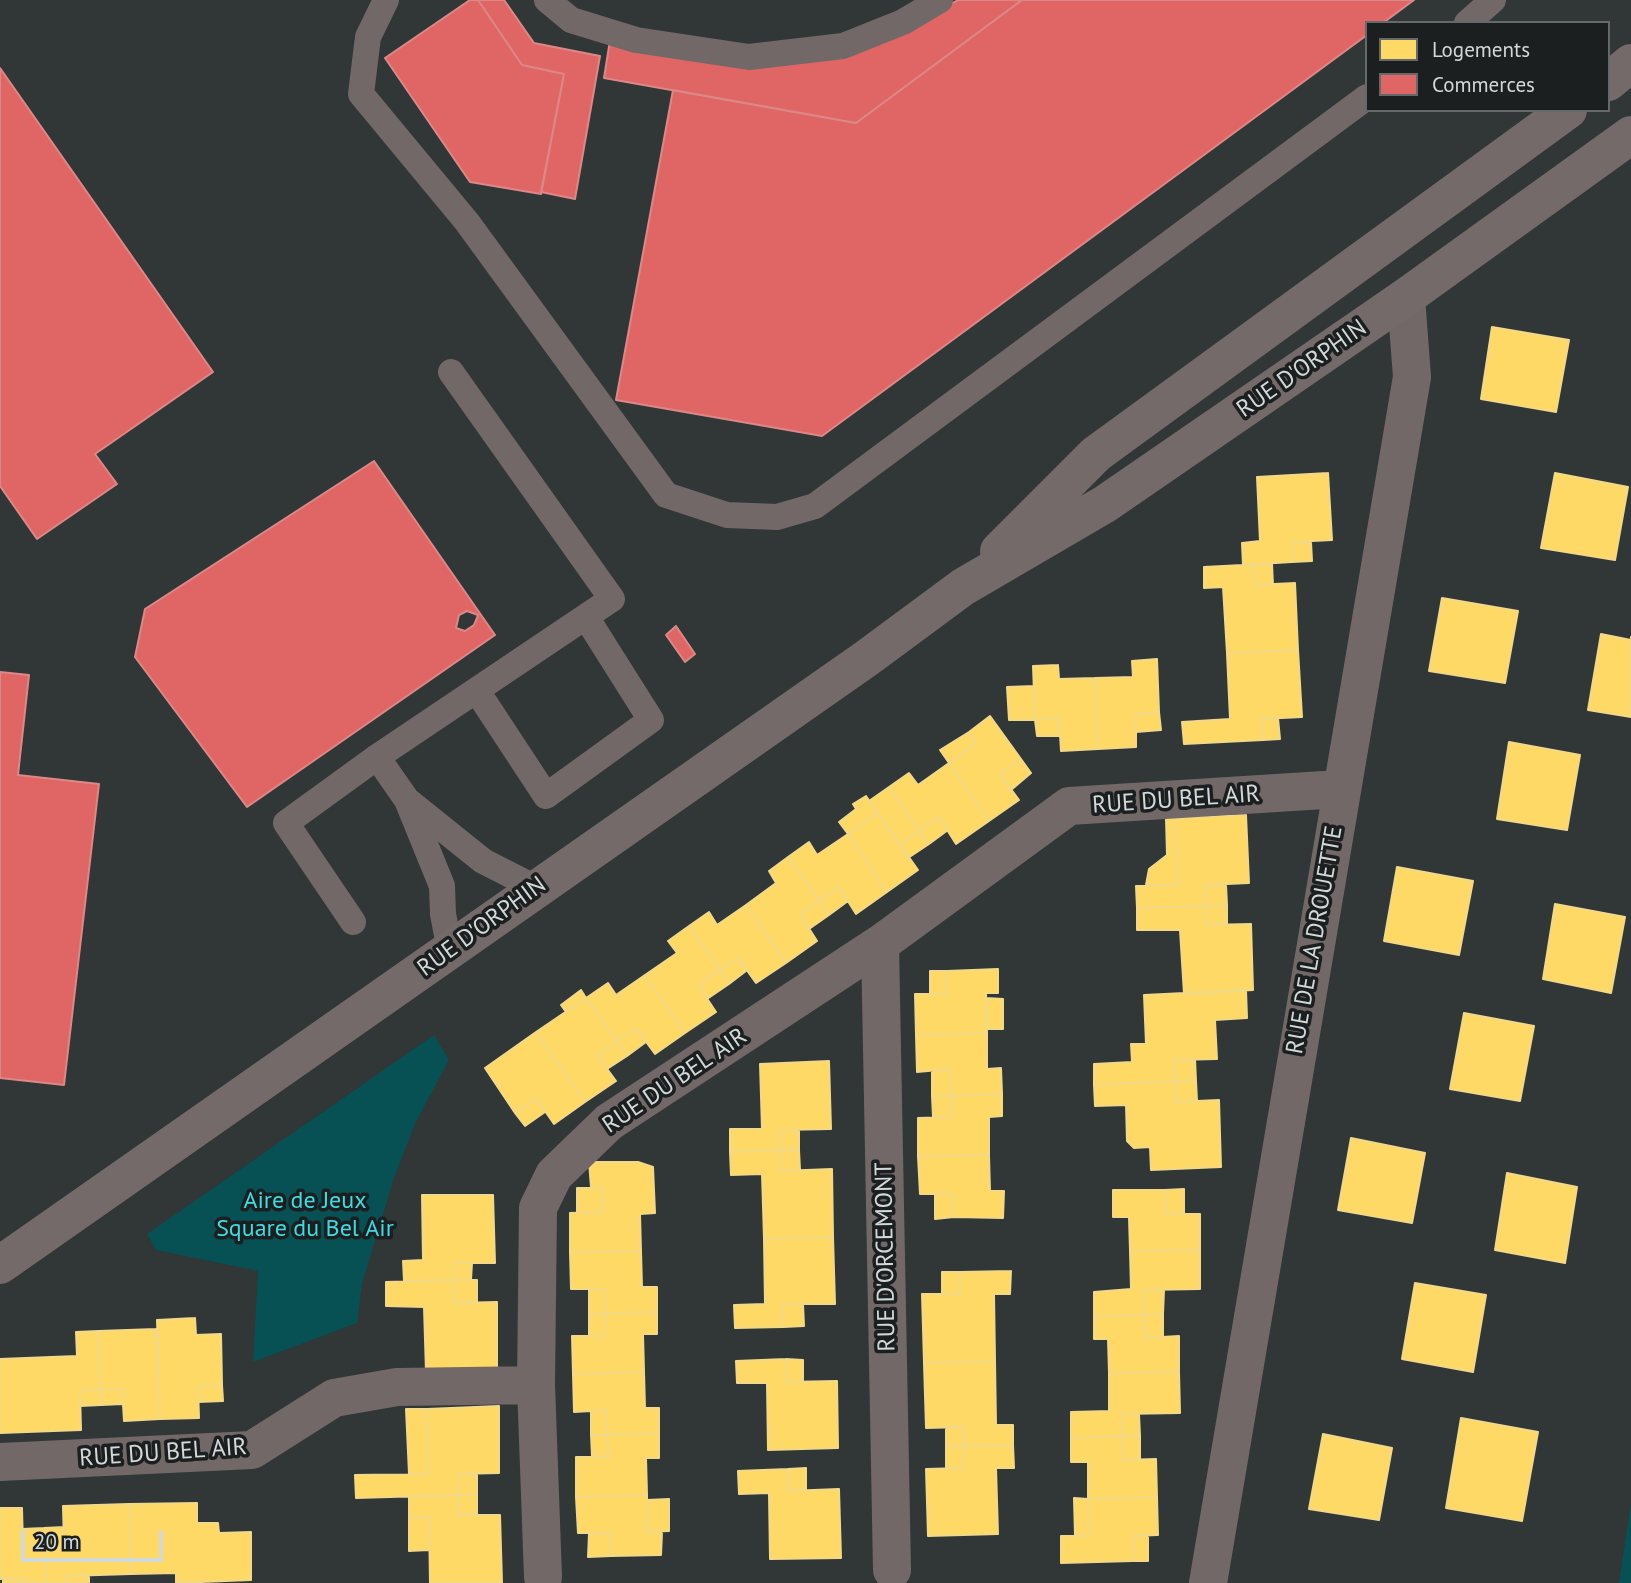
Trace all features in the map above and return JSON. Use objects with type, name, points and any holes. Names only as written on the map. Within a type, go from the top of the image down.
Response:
[{"type":"main road","points":[[1610,80],[1631,63]]},
{"type":"main road","name":"RUE D'ORPHIN","points":[[963,587],[1096,454],[1565,112]]},
{"type":"main road","name":"RUE D'ORPHIN","points":[[0,1265],[867,658],[963,587],[1105,504],[1406,297],[1631,135]]},
{"type":"main road","points":[[1391,240],[1406,297]]},
{"type":"street","name":"RUE DE LA DROUETTE","points":[[1208,1583],[1340,789],[1412,377],[1406,297]]},
{"type":"street","name":"RUE DU BEL AIR","points":[[0,1462],[252,1450],[334,1398],[397,1388],[536,1385],[538,1208],[554,1175],[609,1122],[880,944],[1069,806],[1340,789]]},
{"type":"street","name":"RUE D'ORCEMONT","points":[[880,944],[892,1570]]},
{"type":"street","points":[[536,1385],[543,1577]]},
{"type":"lane","points":[[386,0],[368,37],[361,94],[467,222],[666,495],[727,515],[777,517],[815,506],[1365,98]]},
{"type":"lane","points":[[547,0],[571,20],[636,40],[749,57],[843,46],[903,22],[940,0]]},
{"type":"lane","points":[[1469,21],[1493,0]]},
{"type":"lane","points":[[353,922],[286,823],[377,757],[612,599],[451,372]]},
{"type":"lane","points":[[477,691],[546,796],[651,720],[586,617]]},
{"type":"lane","points":[[377,757],[407,800],[442,886],[443,914],[450,951]]},
{"type":"lane","points":[[407,800],[483,861],[536,888]]},
{"type":"green space","name":"Aire de Jeux Square du Bel Air","points":[[434,1035],[449,1060],[415,1124],[394,1178],[362,1284],[357,1323],[253,1362],[258,1271],[156,1250],[147,1234]]},
{"type":"green space","points":[[1631,1503],[1631,1583],[1619,1583]]},
{"type":"building: Logements","points":[[1492,327],[1569,340],[1556,412],[1481,399]]},
{"type":"building: Logements","points":[[1328,473],[1332,540],[1293,542],[1292,562],[1243,565],[1242,543],[1260,541],[1257,477]]},
{"type":"building: Logements","points":[[1555,473],[1628,487],[1615,560],[1541,548]]},
{"type":"building: Logements","points":[[1293,542],[1311,542],[1312,561],[1292,562]]},
{"type":"building: Logements","points":[[1272,564],[1273,585],[1254,585],[1253,565]]},
{"type":"building: Logements","points":[[1253,565],[1254,585],[1295,583],[1298,650],[1227,653],[1223,587],[1204,588],[1204,567]]},
{"type":"building: Logements","points":[[1442,598],[1518,611],[1505,683],[1429,671]]},
{"type":"building: Logements","points":[[1601,634],[1631,640],[1631,717],[1588,710]]},
{"type":"building: Logements","points":[[1298,650],[1302,717],[1261,719],[1263,740],[1184,744],[1182,722],[1230,719],[1227,653]]},
{"type":"building: Logements","points":[[1157,659],[1159,712],[1136,714],[1136,747],[1098,749],[1095,678],[1133,677],[1132,661]]},
{"type":"building: Logements","points":[[1058,665],[1059,679],[1095,678],[1098,749],[1061,751],[1059,718],[1035,720],[1033,666]]},
{"type":"building: Logements","points":[[1034,686],[1035,720],[1009,720],[1007,687]]},
{"type":"building: Logements","points":[[1159,712],[1161,730],[1136,732],[1136,714]]},
{"type":"building: Logements","points":[[990,716],[1021,759],[1000,774],[1019,800],[989,821],[949,763],[976,743],[969,732]]},
{"type":"building: Logements","points":[[1059,718],[1060,736],[1037,736],[1035,720]]},
{"type":"building: Logements","points":[[1278,718],[1280,739],[1263,740],[1261,719]]},
{"type":"building: Logements","points":[[969,732],[976,743],[949,763],[940,750]]},
{"type":"building: Logements","points":[[1509,742],[1580,755],[1567,830],[1497,819]]},
{"type":"building: Logements","points":[[1021,759],[1031,773],[1011,790],[1000,774]]},
{"type":"building: Logements","points":[[949,763],[989,821],[956,844],[939,817],[919,831],[889,787],[909,773],[918,785]]},
{"type":"building: Logements","points":[[889,787],[919,831],[900,845],[869,801]]},
{"type":"building: Logements","points":[[866,796],[878,813],[848,834],[839,822],[856,809],[853,804]]},
{"type":"building: Logements","points":[[878,813],[918,870],[887,892],[848,834]]},
{"type":"building: Logements","points":[[1246,815],[1249,883],[1205,885],[1206,906],[1137,908],[1136,886],[1178,885],[1175,818]]},
{"type":"building: Logements","points":[[939,817],[948,830],[929,844],[919,831]]},
{"type":"building: Logements","points":[[1166,818],[1175,818],[1178,885],[1146,885],[1149,869],[1167,855]]},
{"type":"building: Logements","points":[[919,831],[929,844],[908,858],[900,845]]},
{"type":"building: Logements","points":[[848,834],[887,892],[856,914],[839,887],[819,900],[788,857],[809,842],[817,855]]},
{"type":"building: Logements","points":[[788,857],[819,900],[800,914],[817,941],[786,963],[746,905],[776,883],[769,871]]},
{"type":"building: Logements","points":[[1397,867],[1473,881],[1459,955],[1384,941]]},
{"type":"building: Logements","points":[[1205,885],[1226,885],[1227,905],[1206,906]]},
{"type":"building: Logements","points":[[839,887],[848,901],[829,915],[819,900]]},
{"type":"building: Logements","points":[[819,900],[829,915],[809,929],[800,914]]},
{"type":"building: Logements","points":[[1555,904],[1625,917],[1611,993],[1543,979]]},
{"type":"building: Logements","points":[[746,905],[786,963],[756,983],[738,958],[720,970],[689,926],[709,912],[717,925]]},
{"type":"building: Logements","points":[[1227,905],[1227,924],[1206,925],[1206,906]]},
{"type":"building: Logements","points":[[1206,906],[1206,925],[1251,924],[1253,990],[1184,994],[1180,930],[1137,930],[1137,908]]},
{"type":"building: Logements","points":[[689,926],[720,970],[698,985],[716,1012],[685,1033],[645,975],[677,953],[668,941]]},
{"type":"building: Logements","points":[[738,958],[746,971],[729,984],[720,970]]},
{"type":"building: Logements","points":[[998,969],[998,993],[986,993],[987,1033],[916,1035],[915,994],[947,994],[947,971]]},
{"type":"building: Logements","points":[[720,970],[729,984],[707,999],[698,985]]},
{"type":"building: Logements","points":[[930,971],[947,971],[947,994],[930,994]]},
{"type":"building: Logements","points":[[645,975],[685,1033],[655,1054],[636,1028],[617,1041],[586,998],[608,983],[616,995]]},
{"type":"building: Logements","points":[[581,990],[586,998],[566,1012],[561,1005]]},
{"type":"building: Logements","points":[[1246,990],[1247,1018],[1215,1020],[1217,1059],[1174,1060],[1175,1081],[1094,1085],[1094,1064],[1132,1062],[1131,1044],[1146,1044],[1144,995]]},
{"type":"building: Logements","points":[[586,998],[617,1041],[597,1055],[616,1081],[585,1102],[536,1032]]},
{"type":"building: Logements","points":[[986,998],[1003,999],[1003,1029],[986,1029]]},
{"type":"building: Logements","points":[[1464,1013],[1534,1026],[1520,1101],[1450,1089]]},
{"type":"building: Logements","points":[[636,1028],[646,1042],[627,1056],[617,1041]]},
{"type":"building: Logements","points":[[536,1032],[585,1102],[554,1124],[536,1098],[515,1113],[485,1068]]},
{"type":"building: Logements","points":[[987,1033],[987,1069],[1001,1068],[1002,1094],[951,1096],[950,1069],[917,1072],[916,1035]]},
{"type":"building: Logements","points":[[617,1041],[627,1056],[607,1069],[597,1055]]},
{"type":"building: Logements","points":[[1195,1059],[1196,1081],[1175,1081],[1174,1060]]},
{"type":"building: Logements","points":[[829,1061],[831,1129],[780,1130],[780,1150],[730,1152],[730,1129],[762,1129],[760,1064]]},
{"type":"building: Logements","points":[[950,1069],[951,1096],[932,1096],[932,1070]]},
{"type":"building: Logements","points":[[1175,1081],[1175,1102],[1219,1100],[1221,1167],[1151,1170],[1150,1147],[1134,1148],[1127,1141],[1126,1105],[1095,1106],[1094,1085]]},
{"type":"building: Logements","points":[[1175,1081],[1196,1081],[1197,1101],[1175,1102]]},
{"type":"building: Logements","points":[[1002,1094],[1002,1116],[989,1117],[989,1155],[918,1156],[918,1118],[951,1117],[951,1096]]},
{"type":"building: Logements","points":[[932,1096],[951,1096],[951,1117],[933,1117]]},
{"type":"building: Logements","points":[[536,1098],[545,1112],[525,1126],[515,1113]]},
{"type":"building: Logements","points":[[780,1130],[799,1130],[799,1150],[780,1150]]},
{"type":"building: Logements","points":[[1351,1138],[1425,1153],[1412,1223],[1338,1210]]},
{"type":"building: Logements","points":[[780,1150],[799,1150],[800,1170],[780,1171]]},
{"type":"building: Logements","points":[[780,1150],[780,1171],[832,1169],[833,1237],[764,1239],[762,1174],[731,1175],[730,1152]]},
{"type":"building: Logements","points":[[989,1155],[990,1191],[1004,1191],[1003,1218],[954,1217],[953,1194],[920,1194],[918,1156]]},
{"type":"building: Logements","points":[[589,1162],[638,1162],[653,1167],[655,1213],[640,1214],[641,1251],[570,1252],[570,1213],[602,1212],[602,1188],[591,1187]]},
{"type":"building: Logements","points":[[1507,1173],[1577,1187],[1565,1263],[1495,1250]]},
{"type":"building: Logements","points":[[577,1188],[602,1188],[602,1212],[577,1213]]},
{"type":"building: Logements","points":[[1184,1189],[1184,1214],[1165,1214],[1165,1190]]},
{"type":"building: Logements","points":[[1113,1190],[1165,1190],[1165,1214],[1200,1214],[1200,1250],[1130,1251],[1129,1217],[1113,1217]]},
{"type":"building: Logements","points":[[935,1194],[953,1194],[954,1217],[935,1219]]},
{"type":"building: Logements","points":[[422,1195],[493,1195],[495,1263],[454,1263],[454,1280],[404,1281],[403,1261],[423,1260]]},
{"type":"building: Logements","points":[[833,1237],[835,1304],[783,1304],[783,1327],[735,1328],[734,1305],[765,1304],[764,1239]]},
{"type":"building: Logements","points":[[1200,1250],[1200,1289],[1144,1290],[1144,1315],[1094,1316],[1094,1292],[1131,1289],[1130,1251]]},
{"type":"building: Logements","points":[[641,1251],[642,1287],[657,1287],[657,1312],[605,1313],[604,1289],[571,1289],[570,1252]]},
{"type":"building: Logements","points":[[454,1263],[472,1263],[471,1280],[454,1280]]},
{"type":"building: Logements","points":[[1011,1271],[1010,1294],[994,1294],[995,1361],[924,1363],[922,1294],[960,1294],[960,1272]]},
{"type":"building: Logements","points":[[942,1272],[960,1272],[960,1294],[942,1294]]},
{"type":"building: Logements","points":[[454,1280],[454,1303],[497,1302],[497,1370],[426,1372],[424,1307],[386,1306],[386,1282]]},
{"type":"building: Logements","points":[[454,1280],[477,1280],[477,1303],[454,1303]]},
{"type":"building: Logements","points":[[1415,1283],[1486,1295],[1473,1372],[1402,1359]]},
{"type":"building: Logements","points":[[589,1289],[604,1289],[605,1313],[589,1314]]},
{"type":"building: Logements","points":[[1144,1290],[1164,1290],[1163,1314],[1144,1315]]},
{"type":"building: Logements","points":[[783,1304],[803,1304],[804,1326],[783,1327]]},
{"type":"building: Logements","points":[[657,1312],[657,1334],[643,1334],[644,1372],[573,1374],[572,1336],[605,1336],[605,1313]]},
{"type":"building: Logements","points":[[605,1313],[605,1336],[589,1336],[589,1314]]},
{"type":"building: Logements","points":[[1163,1314],[1163,1337],[1145,1338],[1144,1315]]},
{"type":"building: Logements","points":[[1144,1315],[1145,1338],[1179,1336],[1179,1372],[1109,1373],[1108,1339],[1094,1339],[1094,1316]]},
{"type":"building: Logements","points":[[195,1318],[196,1335],[221,1334],[222,1385],[198,1386],[199,1418],[160,1419],[157,1320]]},
{"type":"building: Logements","points":[[156,1329],[160,1419],[124,1421],[122,1389],[100,1389],[99,1331]]},
{"type":"building: Logements","points":[[99,1331],[100,1389],[80,1390],[81,1430],[0,1433],[0,1359],[77,1356],[76,1332]]},
{"type":"building: Logements","points":[[786,1359],[803,1360],[803,1382],[786,1382]]},
{"type":"building: Logements","points":[[786,1359],[786,1382],[837,1381],[838,1448],[768,1450],[767,1383],[737,1383],[736,1361]]},
{"type":"building: Logements","points":[[995,1361],[996,1425],[1013,1425],[1013,1445],[964,1446],[964,1427],[926,1428],[924,1363]]},
{"type":"building: Logements","points":[[644,1372],[645,1408],[659,1408],[659,1433],[607,1435],[607,1410],[574,1412],[573,1374]]},
{"type":"building: Logements","points":[[1179,1372],[1180,1413],[1121,1414],[1121,1436],[1071,1438],[1071,1412],[1109,1411],[1109,1373]]},
{"type":"building: Logements","points":[[222,1385],[223,1401],[198,1402],[198,1386]]},
{"type":"building: Logements","points":[[100,1389],[101,1405],[80,1406],[80,1390]]},
{"type":"building: Logements","points":[[100,1389],[122,1389],[123,1404],[101,1405]]},
{"type":"building: Logements","points":[[499,1406],[499,1473],[458,1474],[458,1495],[356,1498],[355,1475],[428,1474],[427,1409]]},
{"type":"building: Logements","points":[[406,1409],[427,1409],[428,1474],[409,1474]]},
{"type":"building: Logements","points":[[607,1410],[607,1435],[591,1435],[591,1411]]},
{"type":"building: Logements","points":[[1121,1414],[1139,1414],[1140,1436],[1121,1436]]},
{"type":"building: Logements","points":[[1461,1418],[1538,1432],[1522,1521],[1446,1508]]},
{"type":"building: Logements","points":[[946,1427],[964,1427],[964,1446],[946,1447]]},
{"type":"building: Logements","points":[[659,1433],[659,1458],[646,1458],[647,1495],[576,1497],[576,1457],[609,1457],[607,1435]]},
{"type":"building: Logements","points":[[1323,1434],[1392,1448],[1379,1520],[1309,1509]]},
{"type":"building: Logements","points":[[591,1435],[607,1435],[609,1457],[592,1456]]},
{"type":"building: Logements","points":[[1121,1436],[1140,1436],[1140,1459],[1122,1460]]},
{"type":"building: Logements","points":[[1121,1436],[1122,1460],[1156,1459],[1157,1497],[1088,1499],[1088,1462],[1071,1462],[1071,1438]]},
{"type":"building: Logements","points":[[1013,1445],[1014,1468],[996,1468],[998,1534],[928,1536],[926,1469],[964,1468],[964,1446]]},
{"type":"building: Logements","points":[[964,1446],[964,1468],[946,1468],[946,1447]]},
{"type":"building: Logements","points":[[806,1468],[806,1490],[788,1491],[788,1469]]},
{"type":"building: Logements","points":[[788,1469],[788,1491],[839,1489],[841,1558],[770,1559],[769,1493],[739,1494],[738,1471]]},
{"type":"building: Logements","points":[[477,1473],[477,1495],[458,1495],[458,1474]]},
{"type":"building: Logements","points":[[458,1495],[458,1515],[500,1515],[502,1583],[430,1583],[429,1517],[409,1517],[409,1497]]},
{"type":"building: Logements","points":[[458,1495],[477,1495],[477,1514],[458,1515]]},
{"type":"building: Logements","points":[[647,1495],[647,1532],[662,1532],[661,1555],[611,1556],[610,1533],[578,1533],[576,1497]]},
{"type":"building: Logements","points":[[1157,1497],[1158,1535],[1133,1536],[1133,1561],[1061,1563],[1061,1536],[1089,1536],[1088,1499]]},
{"type":"building: Logements","points":[[1074,1498],[1088,1499],[1089,1536],[1075,1535]]},
{"type":"building: Logements","points":[[669,1499],[669,1531],[647,1532],[647,1500]]},
{"type":"building: Logements","points":[[197,1503],[197,1523],[218,1523],[219,1533],[251,1532],[251,1580],[176,1583],[176,1573],[131,1574],[129,1504]]},
{"type":"building: Logements","points":[[129,1504],[131,1574],[66,1576],[66,1583],[46,1583],[45,1546],[64,1546],[63,1506]]},
{"type":"building: Logements","points":[[0,1508],[22,1508],[23,1546],[45,1546],[46,1583],[25,1583],[25,1578],[0,1579]]},
{"type":"building: Logements","points":[[409,1517],[429,1517],[429,1550],[409,1551]]},
{"type":"building: Logements","points":[[64,1527],[64,1546],[45,1546],[44,1528]]},
{"type":"building: Logements","points":[[44,1528],[45,1546],[23,1546],[22,1529]]},
{"type":"building: Logements","points":[[610,1533],[611,1556],[588,1557],[589,1534]]},
{"type":"building: Logements","points":[[1148,1535],[1148,1561],[1133,1561],[1133,1536]]},
{"type":"building: Logements","points":[[89,1575],[89,1583],[66,1583],[66,1576]]},
{"type":"building: Logements","points":[[3,1578],[25,1578],[25,1583],[3,1583]]},
{"type":"building: Commerces","points":[[470,0],[478,0],[522,65],[564,74],[541,194],[470,182],[385,58]]},
{"type":"building: Commerces","points":[[478,0],[504,0],[534,43],[600,56],[575,199],[541,192],[564,74],[522,65]]},
{"type":"building: Commerces","points":[[958,0],[1022,0],[856,123],[604,78],[611,34],[689,57],[910,28]]},
{"type":"building: Commerces","points":[[1022,0],[1414,0],[1386,21],[1365,21],[1365,36],[822,436],[616,400],[673,90],[856,123]]},
{"type":"building: Commerces","points":[[0,68],[213,372],[95,454],[117,484],[37,539],[0,486]]},
{"type":"building: Commerces","points":[[374,461],[495,635],[247,807],[135,657],[145,609]]},
{"type":"building: Commerces","points":[[467,611],[478,615],[474,625],[465,631],[456,628],[459,615]]},
{"type":"building: Commerces","points":[[676,626],[695,654],[685,662],[666,635]]},
{"type":"building: Commerces","points":[[0,672],[29,675],[18,775],[99,784],[64,1085],[0,1078]]}]
